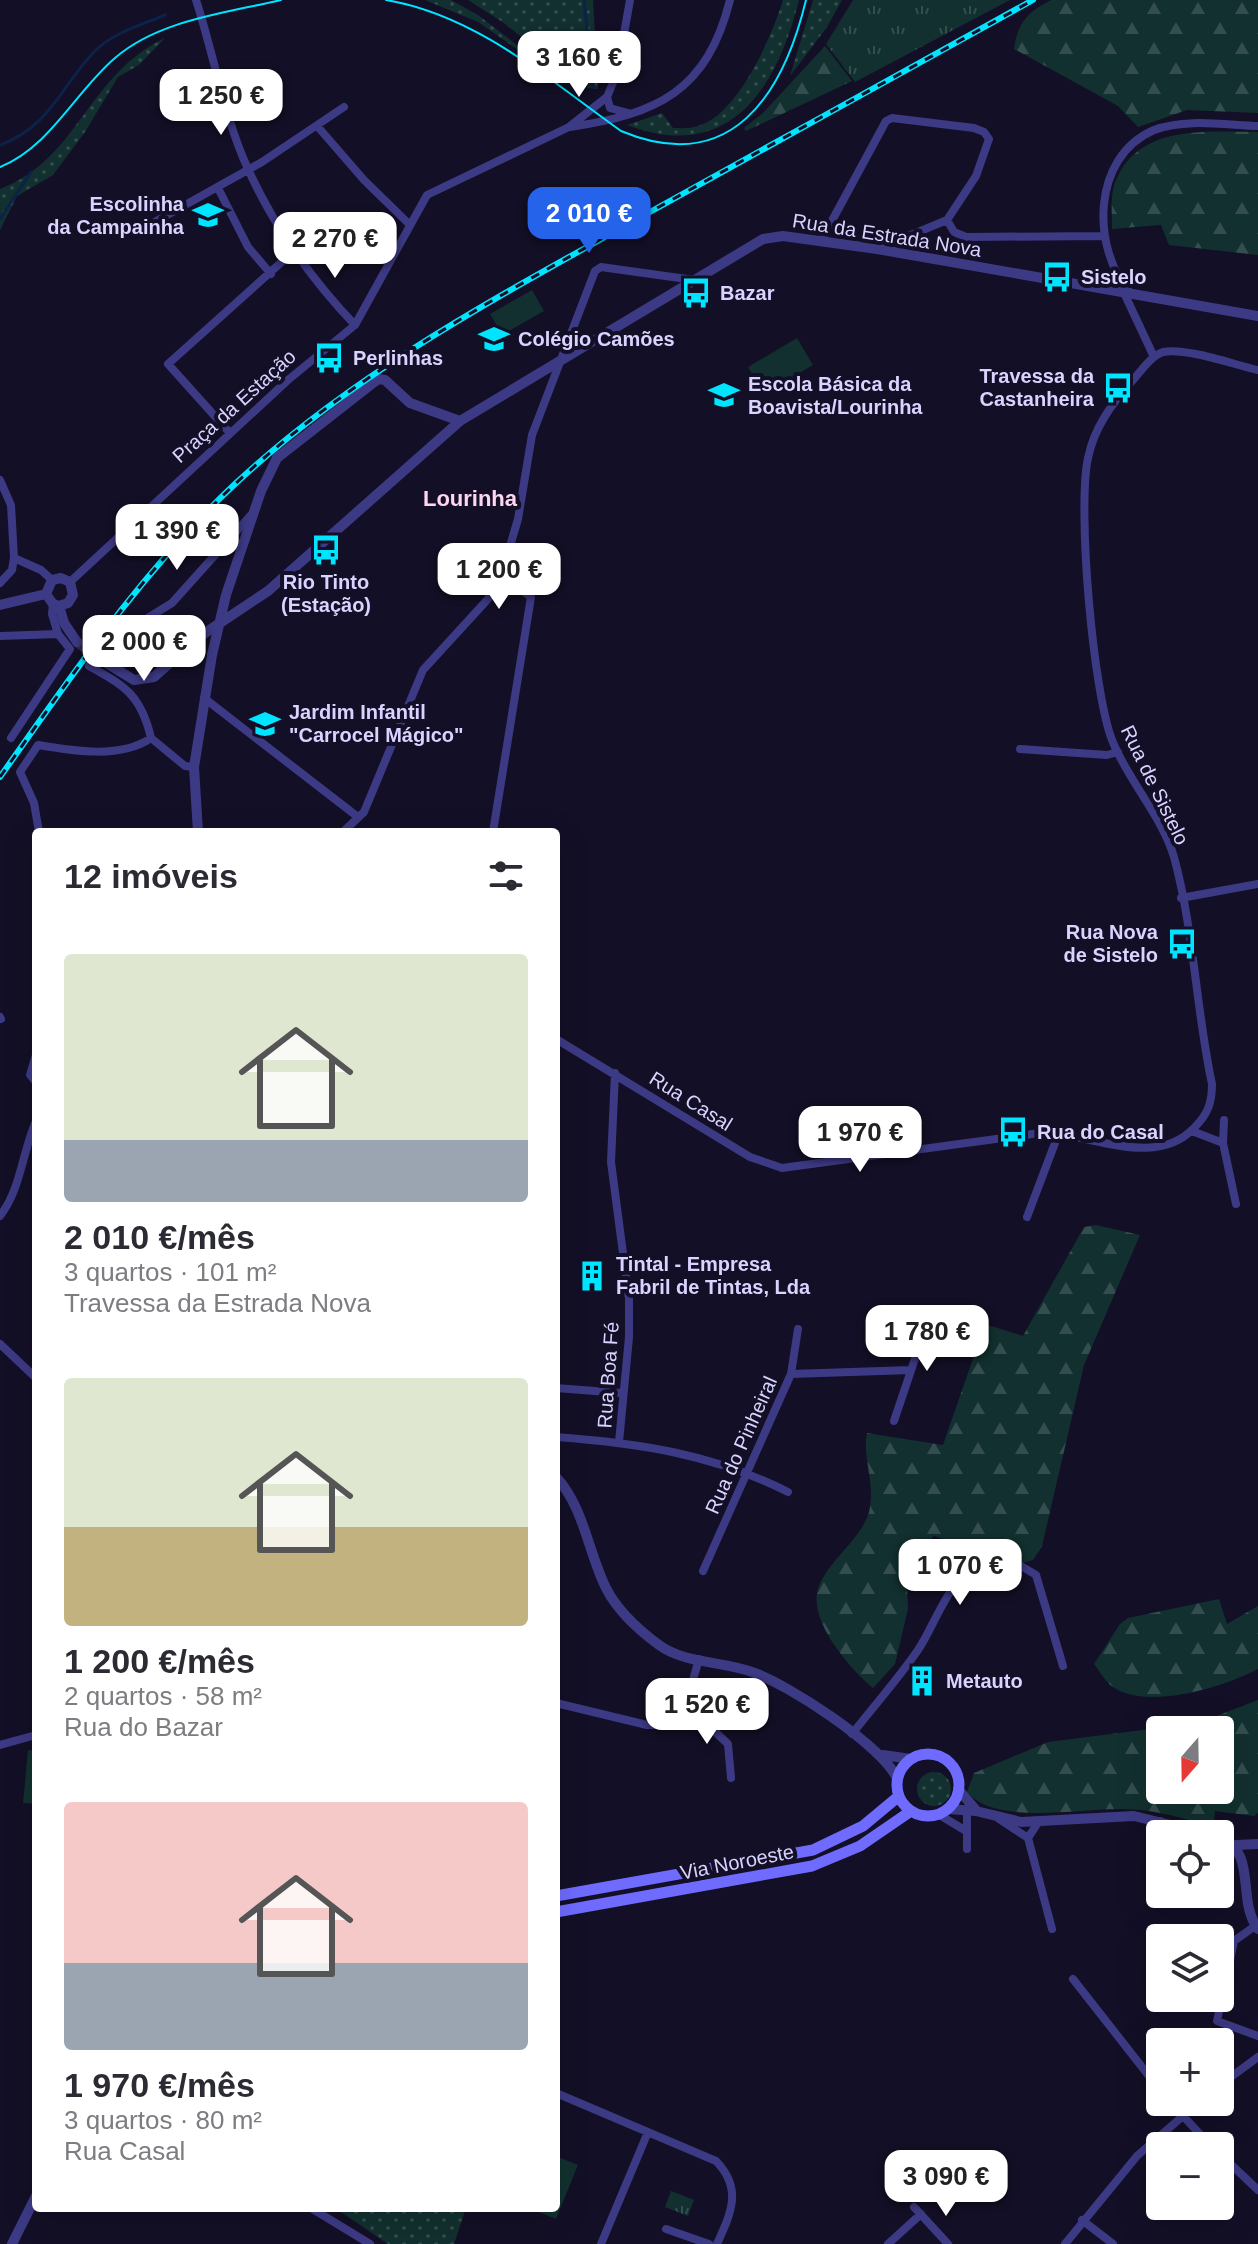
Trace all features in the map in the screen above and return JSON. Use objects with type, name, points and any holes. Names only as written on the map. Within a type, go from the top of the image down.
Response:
[{"type":"main road","points":[[929,1754],[948,1761],[957,1777],[958,1789],[943,1811],[921,1815],[911,1811],[899,1796],[897,1778],[911,1759],[929,1754]]},
{"type":"main road","name":"Via Noroeste","points":[[560,1895],[813,1850],[863,1826],[899,1796]]},
{"type":"main road","name":"Via Noroeste","points":[[560,1911],[812,1866],[860,1846],[911,1811]]},
{"type":"street","points":[[196,0],[248,169],[324,293],[355,325],[422,200],[434,191],[569,127],[607,97],[617,73],[630,0]]},
{"type":"street","points":[[569,127],[634,114],[668,99],[695,76],[714,48],[730,0]]},
{"type":"street","points":[[607,97],[610,108],[634,114]]},
{"type":"street","points":[[153,223],[218,188],[318,127],[344,107]]},
{"type":"street","points":[[821,241],[881,125],[892,118],[980,129],[989,139],[976,176],[947,220],[877,249]]},
{"type":"street","points":[[1258,126],[1177,125],[1143,136],[1124,153],[1113,172],[1105,196],[1103,236],[1154,357],[1176,351],[1258,370]]},
{"type":"street","points":[[318,127],[364,180],[409,224]]},
{"type":"street","points":[[218,188],[248,247],[271,274]]},
{"type":"street","points":[[947,220],[954,232],[966,237],[1103,236]]},
{"type":"street","name":"Rua da Estrada Nova","points":[[218,624],[268,591],[460,421],[763,239],[783,236],[877,249],[1258,316]]},
{"type":"street","points":[[230,433],[168,364],[295,250]]},
{"type":"street","points":[[347,828],[364,812],[423,670],[488,599],[500,580],[518,519],[532,435],[597,269],[694,280]]},
{"type":"street","name":"Praça da Estação","points":[[56,605],[68,603],[73,595],[70,582],[230,433],[355,325]]},
{"type":"street","name":"Rua de Sistelo","points":[[1154,357],[1115,400],[1098,428],[1088,456],[1084,484],[1102,699],[1118,752],[1165,833],[1174,858],[1181,898],[1212,1084],[1212,1101],[1192,1131]]},
{"type":"street","points":[[198,828],[194,767],[218,624],[254,512],[277,458],[378,379],[385,380],[410,403],[460,421]]},
{"type":"street","points":[[0,480],[11,505],[14,558],[12,570],[0,583]]},
{"type":"street","points":[[109,642],[172,603],[254,512]]},
{"type":"street","points":[[14,558],[41,570],[52,580]]},
{"type":"street","points":[[52,580],[61,578],[70,582]]},
{"type":"street","points":[[46,594],[52,580]]},
{"type":"street","points":[[494,828],[531,597],[514,584],[500,580]]},
{"type":"street","points":[[0,605],[46,594]]},
{"type":"street","points":[[46,594],[56,605],[77,642]]},
{"type":"street","points":[[11,738],[70,649],[58,634],[52,614],[56,605]]},
{"type":"street","points":[[92,661],[143,681],[154,677],[218,624]]},
{"type":"street","points":[[0,636],[58,634]]},
{"type":"street","points":[[92,661],[128,688],[146,719],[151,738],[185,766],[194,767]]},
{"type":"street","points":[[204,698],[358,817]]},
{"type":"street","points":[[38,828],[34,803],[20,772],[38,745],[123,750],[138,747],[151,738]]},
{"type":"street","points":[[1020,749],[1107,755],[1118,752]]},
{"type":"street","points":[[1181,898],[1258,884]]},
{"type":"street","name":"Rua Casal","points":[[560,1041],[750,1157],[782,1168],[1055,1133],[1153,1148],[1175,1142],[1192,1131]]},
{"type":"street","name":"Rua Boa Fé","points":[[615,1073],[611,1162],[629,1299],[629,1337],[621,1393],[619,1442]]},
{"type":"street","points":[[1224,1120],[1223,1143],[1236,1204]]},
{"type":"street","points":[[0,1216],[14,1198],[23,1151],[32,1130]]},
{"type":"street","points":[[1192,1131],[1223,1143]]},
{"type":"street","points":[[1027,1217],[1055,1143],[1055,1133]]},
{"type":"street","points":[[894,1421],[930,1314]]},
{"type":"street","name":"Rua do Pinheiral","points":[[703,1571],[745,1471],[791,1374],[798,1329]]},
{"type":"street","points":[[0,1344],[32,1374]]},
{"type":"street","points":[[791,1374],[911,1370]]},
{"type":"street","points":[[560,1388],[621,1393]]},
{"type":"street","points":[[560,1437],[670,1449],[745,1471],[788,1492]]},
{"type":"street","points":[[560,1483],[571,1498],[606,1589],[658,1644],[680,1655],[766,1677],[881,1754],[897,1778]]},
{"type":"street","points":[[852,1734],[917,1651],[949,1592],[979,1564],[997,1559],[1016,1563],[1036,1575],[1063,1666]]},
{"type":"street","points":[[683,1715],[699,1659]]},
{"type":"street","points":[[560,1704],[647,1725],[660,1725],[683,1715],[710,1727],[728,1744],[731,1778]]},
{"type":"street","points":[[0,1745],[32,1736]]},
{"type":"street","points":[[881,1754],[911,1759]]},
{"type":"street","points":[[958,1789],[971,1810],[966,1831],[967,1849]]},
{"type":"street","points":[[943,1811],[971,1810],[998,1819],[1028,1838],[1052,1929]]},
{"type":"street","points":[[943,1811],[966,1831]]},
{"type":"street","points":[[998,1819],[1039,1821],[1119,1816],[1152,1820]]},
{"type":"street","points":[[1028,1838],[1039,1821]]},
{"type":"street","points":[[1258,1844],[1236,1845],[1244,1865],[1247,1908],[1257,1927],[1234,1941],[1217,2021],[1258,2036]]},
{"type":"street","points":[[1073,1979],[1146,2072]]},
{"type":"street","points":[[1234,2075],[1258,2057]]},
{"type":"street","points":[[560,2095],[712,2157],[728,2176],[734,2200],[717,2244]]},
{"type":"street","points":[[1065,2244],[1137,2156],[1183,2117],[1197,2132]]},
{"type":"street","points":[[601,2244],[648,2132]]},
{"type":"street","points":[[1234,2167],[1258,2190]]},
{"type":"street","points":[[12,2244],[32,2204]]},
{"type":"street","points":[[888,2244],[918,2210],[948,2244]]},
{"type":"street","points":[[318,2212],[370,2244]]},
{"type":"street","points":[[1082,2220],[1113,2244]]},
{"type":"street","points":[[666,2229],[709,2244]]},
{"type":"green space","points":[[425,0],[451,0],[478,15],[577,91],[478,22]]},
{"type":"green space","points":[[468,0],[593,0],[598,89],[587,88],[582,49],[573,42],[543,37],[545,42],[576,49],[580,84],[504,23]]},
{"type":"green space","points":[[783,0],[799,0],[789,33],[762,89],[743,110],[720,126],[694,134],[663,134],[627,125],[662,113],[673,128],[695,127],[713,119],[740,91],[762,53]]},
{"type":"green space","points":[[813,0],[842,0],[827,27],[790,76]]},
{"type":"green space","points":[[853,0],[1010,0],[855,82],[826,44]]},
{"type":"green space","points":[[1051,0],[1258,0],[1258,113],[1187,110],[1138,127],[1118,106],[1014,49],[1025,19]]},
{"type":"green space","points":[[165,38],[139,65],[118,77],[85,132],[53,175],[17,196],[0,230],[0,189],[27,175],[48,158],[117,73]]},
{"type":"green space","points":[[825,46],[852,81],[746,131],[744,128],[763,113]]},
{"type":"green space","points":[[1197,132],[1258,132],[1258,255],[1169,245],[1161,225],[1112,229],[1114,185],[1127,162],[1141,149],[1158,140]]},
{"type":"green space","points":[[532,290],[544,311],[502,335],[490,314]]},
{"type":"green space","points":[[797,338],[813,365],[764,394],[748,367]]},
{"type":"green space","points":[[1096,1225],[1140,1235],[1084,1365],[1042,1546],[1033,1560],[1013,1566],[1000,1561],[985,1567],[954,1543],[934,1536],[906,1563],[908,1609],[895,1664],[873,1688],[834,1644],[825,1630],[817,1602],[822,1579],[859,1532],[869,1512],[871,1491],[867,1433],[943,1445],[985,1324],[1023,1336],[1084,1227]]},
{"type":"green space","points":[[1219,1599],[1227,1624],[1258,1606],[1258,1669],[1205,1689],[1162,1697],[1123,1692],[1109,1684],[1094,1664],[1120,1624],[1128,1618]]},
{"type":"green space","points":[[1258,1700],[1258,1813],[1254,1816],[1215,1811],[1214,1820],[1187,1820],[1134,1809],[1018,1812],[997,1809],[967,1792],[974,1773],[1048,1742],[1146,1730],[1146,1804],[1234,1804],[1234,1716],[1216,1716]]},
{"type":"green space","points":[[28,1750],[32,1750],[32,1804],[23,1803]]},
{"type":"green space","points":[[934,1772],[946,1777],[951,1789],[946,1801],[934,1806],[922,1801],[917,1789],[922,1777]]},
{"type":"green space","points":[[560,2158],[578,2165],[560,2209]]},
{"type":"green space","points":[[671,2191],[694,2200],[688,2216],[665,2207]]},
{"type":"green space","points":[[341,2212],[465,2212],[454,2244],[388,2244]]},
{"type":"green space","points":[[539,2212],[559,2212],[556,2219]]},
{"type":"waterway","points":[[584,0],[593,87]]},
{"type":"waterway","points":[[0,145],[31,128],[43,117],[101,45],[127,30],[165,15]]},
{"type":"waterway","points":[[0,219],[31,172]]},
{"type":"tunnel","points":[[77,642],[95,656]]},
{"type":"tram line","points":[[0,167],[18,158],[48,133],[101,72],[133,45],[172,26],[281,0]]},
{"type":"tram line","points":[[386,0],[450,19],[481,34],[621,131],[660,142],[693,143],[722,135],[746,118],[766,95],[783,67],[806,0]]},
{"type":"railway","points":[[0,777],[110,624],[169,552],[235,484],[322,411],[415,347],[513,289],[1033,0]]},
{"type":"place","name":"Escolinha da Campainha","points":[[208,215]]},
{"type":"place","name":"Sistelo","points":[[1057,277]]},
{"type":"place","name":"Bazar","points":[[696,293]]},
{"type":"place","name":"Colégio Camões","points":[[494,339]]},
{"type":"place","name":"Perlinhas","points":[[329,358]]},
{"type":"place","name":"Travessa da Castanheira","points":[[1118,388]]},
{"type":"place","name":"Escola Básica da Boavista/Lourinha","points":[[724,395]]},
{"type":"place","name":"Rio Tinto (Estação)","points":[[326,550]]},
{"type":"place","name":"Jardim Infantil \"Carrocel Mágico\"","points":[[265,724]]},
{"type":"place","name":"Rua Nova de Sistelo","points":[[1182,944]]},
{"type":"place","name":"Rua do Casal","points":[[1013,1132]]},
{"type":"place","name":"Tintal - Empresa Fabril de Tintas, Lda","points":[[592,1276]]},
{"type":"place","name":"Metauto","points":[[922,1681]]},
{"type":"district","name":"Lourinha","points":[[470,498]]}]
